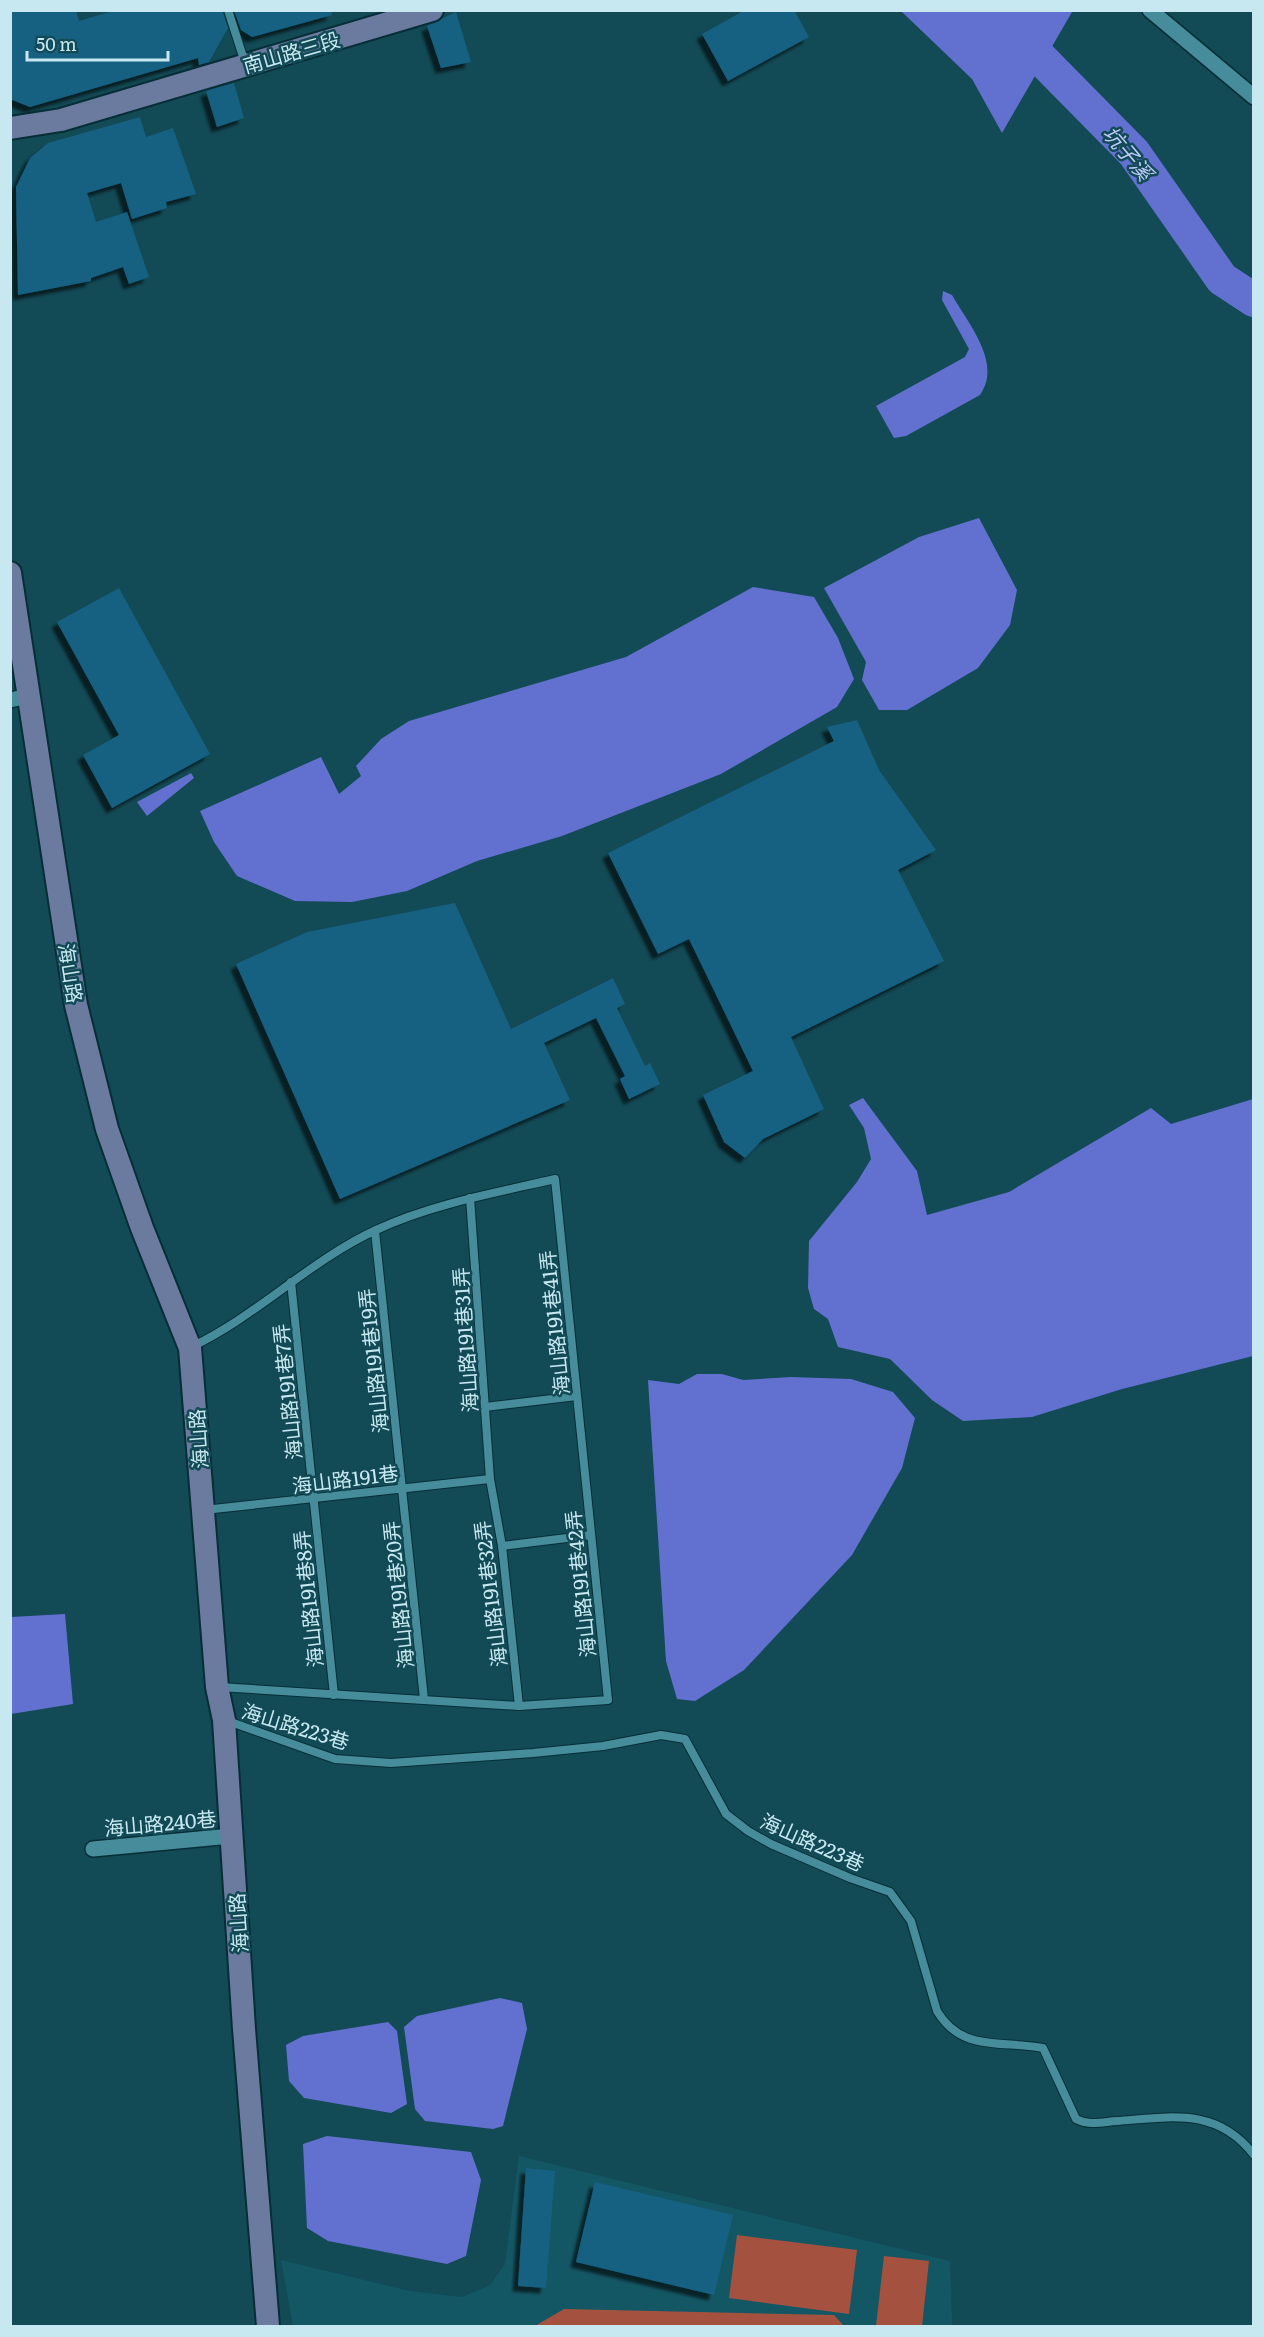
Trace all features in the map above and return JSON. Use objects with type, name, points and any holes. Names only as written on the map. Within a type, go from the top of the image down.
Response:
[{"type":"main road","name":"南山路三段","points":[[10,128],[61,120],[432,10]]},
{"type":"main road","name":"海山路","points":[[10,573],[20,698],[76,1005],[107,1129],[142,1228],[190,1348],[217,1687],[224,1720],[268,2326]]},
{"type":"street","points":[[1150,10],[1254,97]]},
{"type":"street","name":"海山路240巷","points":[[93,1849],[231,1836]]},
{"type":"lane","points":[[228,10],[245,64]]},
{"type":"lane","name":"海山路191巷41弄","points":[[470,1198],[555,1179],[584,1464]]},
{"type":"lane","points":[[190,1348],[213,1337],[291,1282],[375,1230],[470,1198]]},
{"type":"lane","name":"海山路191巷31弄","points":[[470,1198],[490,1479]]},
{"type":"lane","name":"海山路191巷19弄","points":[[375,1230],[403,1488]]},
{"type":"lane","name":"海山路191巷7弄","points":[[291,1282],[314,1499]]},
{"type":"lane","points":[[485,1407],[577,1396]]},
{"type":"lane","name":"海山路191巷42弄","points":[[519,1706],[608,1700],[584,1464]]},
{"type":"lane","name":"海山路191巷","points":[[203,1511],[490,1479]]},
{"type":"lane","name":"海山路191巷32弄","points":[[490,1479],[502,1546],[519,1706]]},
{"type":"lane","name":"海山路191巷20弄","points":[[403,1488],[424,1699]]},
{"type":"lane","name":"海山路191巷8弄","points":[[314,1499],[334,1695]]},
{"type":"lane","points":[[502,1546],[591,1535]]},
{"type":"lane","points":[[217,1687],[519,1706]]},
{"type":"lane","name":"海山路223巷","points":[[224,1720],[335,1759],[391,1763],[603,1746],[661,1735],[685,1739],[726,1814],[748,1831],[840,1874],[890,1892],[911,1921],[937,2011],[944,2023],[955,2033],[983,2043],[1043,2048],[1076,2119],[1085,2124],[1149,2118],[1203,2119],[1233,2132],[1254,2155]]},
{"type":"shaded area","points":[[519,2156],[950,2261],[952,2326],[293,2326],[281,2260],[410,2291],[462,2297],[490,2285],[505,2264]]},
{"type":"shaded area","points":[[737,2235],[857,2250],[849,2314],[729,2298]]},
{"type":"shaded area","points":[[884,2256],[929,2261],[922,2326],[876,2326]]},
{"type":"shaded area","points":[[564,2309],[834,2315],[844,2326],[535,2326]]},
{"type":"water","points":[[1071,10],[1072,12],[1002,133],[972,79],[901,11]]},
{"type":"water","points":[[943,291],[952,295],[981,344],[988,370],[986,383],[980,395],[906,436],[894,438],[876,406],[965,357],[969,349],[942,300]]},
{"type":"water","points":[[979,518],[1017,590],[1010,625],[978,668],[907,710],[879,710],[862,680],[866,662],[824,588],[919,537]]},
{"type":"water","points":[[753,587],[814,597],[838,638],[854,679],[837,707],[721,774],[562,836],[477,861],[407,891],[352,902],[295,901],[237,876],[214,842],[200,811],[321,757],[339,794],[361,776],[356,766],[381,739],[409,721],[626,657]]},
{"type":"water","points":[[191,773],[194,778],[147,816],[137,802]]},
{"type":"water","points":[[863,1098],[917,1171],[927,1215],[1009,1192],[1151,1108],[1171,1124],[1253,1099],[1253,1356],[1122,1389],[1032,1417],[963,1421],[932,1400],[890,1359],[838,1347],[828,1319],[814,1309],[808,1288],[809,1241],[857,1182],[871,1159],[864,1128],[849,1105]]},
{"type":"water","points":[[697,1374],[722,1374],[743,1380],[791,1377],[851,1379],[893,1392],[915,1418],[902,1468],[852,1555],[744,1670],[695,1701],[677,1699],[666,1661],[648,1380],[679,1384]]},
{"type":"water","points":[[65,1614],[73,1704],[11,1714],[11,1617]]},
{"type":"water","points":[[500,1998],[522,2003],[527,2029],[503,2126],[493,2129],[425,2121],[415,2109],[404,2027],[417,2016]]},
{"type":"water","points":[[388,2022],[397,2031],[407,2104],[391,2113],[304,2098],[289,2081],[286,2045],[303,2036]]},
{"type":"water","points":[[327,2136],[471,2152],[481,2180],[466,2256],[447,2264],[328,2241],[307,2228],[303,2144]]},
{"type":"building","points":[[10,10],[76,10],[79,21],[116,10],[222,10],[228,28],[209,62],[199,65],[198,58],[30,107],[10,99]]},
{"type":"building","points":[[234,10],[331,10],[332,15],[252,37],[241,30]]},
{"type":"building","points":[[745,10],[794,10],[809,37],[728,81],[702,34]]},
{"type":"building","points":[[456,12],[471,62],[441,68],[427,26]]},
{"type":"building","points":[[234,83],[244,118],[217,127],[206,91]]},
{"type":"building","points":[[140,117],[146,137],[173,128],[196,194],[166,202],[167,208],[132,219],[121,183],[87,193],[96,222],[127,212],[149,277],[129,284],[123,267],[91,278],[91,281],[18,295],[16,187],[30,158],[48,143]]},
{"type":"building","points":[[119,588],[210,754],[112,808],[83,755],[119,735],[57,622]]},
{"type":"building","points":[[857,720],[879,770],[936,850],[898,870],[944,961],[791,1037],[824,1109],[763,1139],[745,1158],[724,1142],[703,1095],[753,1071],[689,939],[658,954],[608,853],[834,741],[827,727]]},
{"type":"building","points":[[455,903],[511,1029],[613,978],[625,1004],[617,1008],[645,1066],[650,1063],[660,1084],[629,1099],[620,1079],[625,1076],[596,1018],[544,1043],[570,1100],[340,1199],[236,964],[307,932]]},
{"type":"building","points":[[526,2168],[555,2171],[546,2288],[518,2286]]},
{"type":"building","points":[[595,2182],[733,2215],[714,2295],[576,2262]]},
{"type":"waterway","name":"坑子溪","points":[[993,10],[1134,153],[1222,279],[1254,300]]}]
